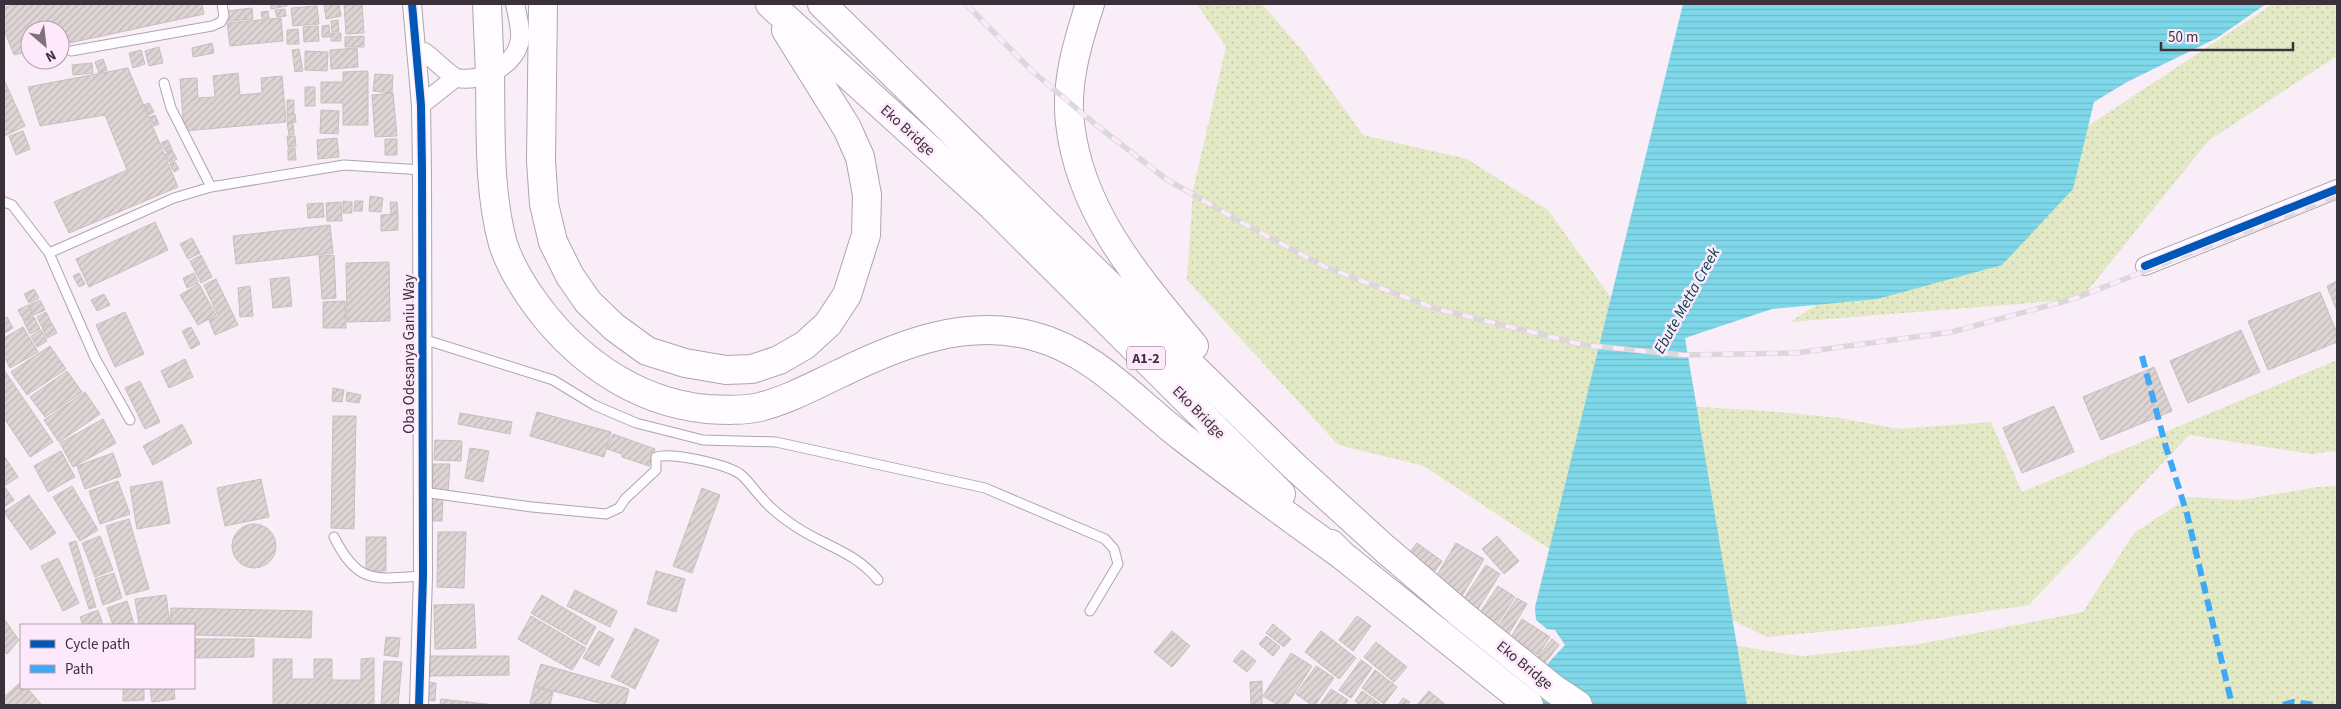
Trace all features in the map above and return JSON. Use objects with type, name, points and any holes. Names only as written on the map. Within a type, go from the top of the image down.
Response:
[{"type":"main road","points":[[487,4],[492,171],[496,212],[504,247],[519,280],[561,336],[589,361],[619,381],[652,397],[687,407],[728,411],[759,408],[789,397],[893,348],[926,337],[998,330],[1033,336],[1064,347],[1096,366],[1180,436],[1343,556]]},
{"type":"main road","points":[[544,4],[541,161],[544,204],[553,242],[570,276],[588,302],[614,327],[647,351],[686,363],[726,370],[752,370],[779,360],[805,344],[828,324],[848,295],[866,235],[867,195],[860,158],[847,128],[770,4]]},
{"type":"main road","name":"Eko Bridge","points":[[770,4],[992,206],[1343,556],[1529,705]]},
{"type":"main road","name":"Eko Bridge","points":[[822,4],[1294,466],[1384,548],[1461,614],[1554,689],[1578,705]]},
{"type":"main road","points":[[1090,4],[1078,40],[1072,73],[1070,122],[1078,163],[1091,200],[1111,240],[1141,282],[1294,466]]},
{"type":"street","points":[[416,52],[424,52],[456,78],[474,79],[490,74],[509,60],[517,49],[520,38],[515,4]]},
{"type":"street","name":"Oba Odesanya Ganiu Way","points":[[417,7],[416,52],[421,105],[423,339],[423,576],[419,705]]},
{"type":"street","points":[[421,105],[456,78]]},
{"type":"street","points":[[2145,266],[2337,189]]},
{"type":"lane","points":[[71,50],[212,26],[221,22],[224,16],[222,4]]},
{"type":"lane","points":[[164,83],[171,108],[211,187]]},
{"type":"lane","points":[[49,253],[174,198],[211,187],[344,165],[422,170]]},
{"type":"lane","points":[[4,202],[12,205],[49,253],[95,358],[130,420]]},
{"type":"lane","points":[[423,339],[553,380],[594,405],[636,424],[703,440],[776,442],[984,488],[1105,539],[1114,549],[1118,564],[1090,611]]},
{"type":"lane","points":[[423,492],[532,507],[606,514],[619,508],[625,499],[656,470],[656,457],[670,455],[724,468],[740,474],[771,507],[791,524],[852,555],[870,569],[878,580]]},
{"type":"lane","points":[[334,538],[344,558],[358,572],[381,579],[423,576]]},
{"type":"green space","points":[[1197,4],[1262,4],[1302,50],[1363,135],[1467,159],[1548,210],[1620,310],[1551,550],[1424,466],[1338,445],[1187,280],[1193,190],[1226,47]]},
{"type":"green space","points":[[2273,4],[2337,4],[2337,56],[2208,141],[2081,299],[1790,322]]},
{"type":"green space","points":[[2337,360],[2337,451],[2311,454],[2189,435],[2029,605],[1893,625],[1767,637],[1728,618],[1684,406],[1840,418],[1899,429],[1991,422],[2022,492]]},
{"type":"green space","points":[[2337,486],[2337,705],[1711,705],[1718,643],[1802,656],[1920,644],[2083,612],[2134,533],[2189,497],[2240,500],[2318,487]]},
{"type":"water","name":"Ebute Metta Creek","points":[[1683,4],[2266,4],[2217,38],[2127,82],[2094,102],[2073,189],[2002,265],[1877,299],[1772,309],[1685,338],[1747,705],[1509,705],[1565,645],[1555,630],[1547,629],[1536,620],[1535,607]]},
{"type":"building","points":[[21,4],[202,4],[204,14],[70,43],[70,20],[20,20],[20,54],[14,55],[4,30],[4,7]]},
{"type":"building","points":[[271,4],[287,4],[287,6],[271,9]]},
{"type":"building","points":[[324,4],[339,4],[341,16],[326,19]]},
{"type":"building","points":[[344,4],[362,4],[364,33],[346,34]]},
{"type":"building","points":[[317,6],[319,24],[293,26],[291,8]]},
{"type":"building","points":[[252,8],[253,19],[228,21],[227,11]]},
{"type":"building","points":[[285,9],[286,16],[277,17],[275,10]]},
{"type":"building","points":[[268,11],[269,18],[262,18],[261,12]]},
{"type":"building","points":[[281,18],[283,41],[230,46],[227,23]]},
{"type":"building","points":[[338,20],[339,31],[332,32],[331,21]]},
{"type":"building","points":[[329,25],[330,37],[322,37],[322,26]]},
{"type":"building","points":[[318,26],[319,41],[304,42],[303,27]]},
{"type":"building","points":[[298,29],[299,44],[287,44],[287,30]]},
{"type":"building","points":[[331,33],[341,33],[341,41],[331,41]]},
{"type":"building","points":[[364,36],[364,47],[345,47],[345,37]]},
{"type":"building","points":[[212,43],[214,53],[193,57],[192,48]]},
{"type":"building","points":[[159,47],[163,63],[149,66],[145,51]]},
{"type":"building","points":[[357,48],[358,67],[331,69],[330,50]]},
{"type":"building","points":[[299,49],[303,71],[295,72],[292,50]]},
{"type":"building","points":[[141,50],[145,64],[133,68],[129,53]]},
{"type":"building","points":[[305,51],[328,52],[327,71],[305,70]]},
{"type":"building","points":[[103,59],[107,70],[99,73],[95,62]]},
{"type":"building","points":[[92,63],[93,73],[73,75],[72,65]]},
{"type":"building","points":[[128,68],[178,187],[69,233],[54,202],[127,170],[105,115],[40,126],[28,87]]},
{"type":"building","points":[[368,71],[368,125],[343,125],[343,103],[321,103],[321,82],[343,82],[343,72]]},
{"type":"building","points":[[238,73],[240,95],[262,93],[261,78],[282,76],[286,122],[184,131],[180,79],[197,78],[198,98],[215,97],[213,76]]},
{"type":"building","points":[[375,74],[393,75],[392,93],[373,91]]},
{"type":"building","points":[[4,80],[25,126],[4,136]]},
{"type":"building","points":[[305,87],[315,87],[315,106],[305,106]]},
{"type":"building","points":[[393,93],[397,136],[375,137],[372,95]]},
{"type":"building","points":[[287,100],[294,100],[294,114],[287,114]]},
{"type":"building","points":[[149,103],[154,112],[149,115],[144,105]]},
{"type":"building","points":[[321,110],[339,111],[338,134],[320,133]]},
{"type":"building","points":[[295,114],[296,122],[288,123],[287,115]]},
{"type":"building","points":[[155,115],[159,124],[154,126],[150,117]]},
{"type":"building","points":[[287,123],[293,123],[294,134],[289,135]]},
{"type":"building","points":[[23,131],[30,149],[16,155],[9,136]]},
{"type":"building","points":[[287,136],[295,136],[296,146],[288,147]]},
{"type":"building","points":[[337,138],[339,157],[318,159],[317,140]]},
{"type":"building","points":[[385,139],[397,139],[397,155],[385,155]]},
{"type":"building","points":[[168,140],[172,149],[166,152],[161,143]]},
{"type":"building","points":[[288,148],[295,148],[296,160],[288,160]]},
{"type":"building","points":[[172,150],[177,159],[170,163],[165,154]]},
{"type":"building","points":[[175,162],[179,169],[174,172],[170,164]]},
{"type":"building","points":[[370,196],[383,198],[381,212],[369,211]]},
{"type":"building","points":[[343,201],[352,202],[352,213],[343,213]]},
{"type":"building","points":[[355,201],[363,201],[362,211],[354,211]]},
{"type":"building","points":[[341,202],[342,221],[327,221],[326,203]]},
{"type":"building","points":[[390,202],[397,202],[398,213],[391,214]]},
{"type":"building","points":[[323,203],[324,217],[308,218],[307,204]]},
{"type":"building","points":[[398,214],[398,230],[381,231],[381,215]]},
{"type":"building","points":[[155,222],[168,250],[89,287],[76,259]]},
{"type":"building","points":[[330,225],[333,253],[236,264],[233,236]]},
{"type":"building","points":[[192,238],[200,253],[188,259],[180,244]]},
{"type":"building","points":[[201,255],[212,277],[201,283],[190,261]]},
{"type":"building","points":[[334,255],[336,298],[322,299],[319,256]]},
{"type":"building","points":[[389,262],[390,321],[347,322],[346,263]]},
{"type":"building","points":[[79,273],[85,284],[79,287],[73,276]]},
{"type":"building","points":[[194,273],[198,283],[187,288],[183,278]]},
{"type":"building","points":[[289,277],[292,306],[273,308],[270,279]]},
{"type":"building","points":[[216,279],[238,325],[215,335],[209,320],[218,316],[204,285]]},
{"type":"building","points":[[2337,281],[2337,311],[2327,286]]},
{"type":"building","points":[[199,284],[216,315],[198,325],[180,295]]},
{"type":"building","points":[[250,286],[253,316],[240,317],[238,288]]},
{"type":"building","points":[[34,289],[39,298],[29,303],[24,294]]},
{"type":"building","points":[[2320,292],[2337,333],[2337,342],[2268,370],[2248,321]]},
{"type":"building","points":[[104,294],[110,305],[97,311],[91,300]]},
{"type":"building","points":[[40,300],[45,310],[34,315],[29,305]]},
{"type":"building","points":[[345,301],[346,328],[323,328],[323,302]]},
{"type":"building","points":[[28,305],[33,316],[24,321],[18,310]]},
{"type":"building","points":[[46,312],[51,322],[42,327],[37,317]]},
{"type":"building","points":[[125,312],[144,354],[115,367],[96,325]]},
{"type":"building","points":[[7,317],[13,328],[5,333],[4,319]]},
{"type":"building","points":[[34,317],[40,329],[30,334],[24,322]]},
{"type":"building","points":[[52,323],[57,333],[47,338],[42,328]]},
{"type":"building","points":[[23,327],[38,352],[10,368],[4,356],[4,338]]},
{"type":"building","points":[[191,327],[200,344],[191,349],[182,331]]},
{"type":"building","points":[[41,330],[47,341],[37,347],[31,336]]},
{"type":"building","points":[[2241,330],[2260,372],[2188,403],[2170,361]]},
{"type":"building","points":[[50,346],[66,369],[27,395],[11,372]]},
{"type":"building","points":[[185,359],[193,377],[169,388],[161,371]]},
{"type":"building","points":[[2154,367],[2172,411],[2101,440],[2083,397]]},
{"type":"building","points":[[4,370],[53,442],[30,457],[4,418]]},
{"type":"building","points":[[67,371],[82,392],[45,417],[30,397]]},
{"type":"building","points":[[140,381],[160,422],[145,429],[125,388]]},
{"type":"building","points":[[333,388],[344,390],[342,402],[332,401]]},
{"type":"building","points":[[85,392],[100,414],[59,442],[44,420]]},
{"type":"building","points":[[347,392],[361,395],[359,403],[346,401]]},
{"type":"building","points":[[2054,406],[2074,452],[2022,473],[2003,428]]},
{"type":"building","points":[[537,412],[611,432],[604,457],[530,436]]},
{"type":"building","points":[[460,413],[512,422],[510,434],[458,424]]},
{"type":"building","points":[[333,416],[356,416],[354,529],[331,528]]},
{"type":"building","points":[[103,419],[116,443],[73,467],[60,443]]},
{"type":"building","points":[[182,424],[192,443],[153,465],[143,446]]},
{"type":"building","points":[[613,434],[655,449],[649,466],[622,457],[622,454],[607,449]]},
{"type":"building","points":[[435,440],[462,441],[461,461],[434,460]]},
{"type":"building","points":[[470,448],[489,451],[483,482],[465,478]]},
{"type":"building","points":[[61,451],[75,477],[48,492],[34,466]]},
{"type":"building","points":[[113,453],[121,476],[85,489],[77,466]]},
{"type":"building","points":[[4,456],[18,477],[4,486]]},
{"type":"building","points":[[433,464],[450,464],[448,493],[432,492]]},
{"type":"building","points":[[261,479],[269,517],[225,526],[217,488]]},
{"type":"building","points":[[118,481],[130,514],[100,524],[89,491]]},
{"type":"building","points":[[162,481],[170,523],[137,529],[130,487]]},
{"type":"building","points":[[4,486],[14,500],[4,507]]},
{"type":"building","points":[[72,486],[98,530],[80,541],[53,497]]},
{"type":"building","points":[[702,488],[720,495],[692,573],[673,566]]},
{"type":"building","points":[[29,495],[56,533],[31,550],[4,512]]},
{"type":"building","points":[[426,498],[443,498],[442,521],[425,521]]},
{"type":"building","points":[[129,519],[149,589],[126,595],[106,526]]},
{"type":"building","points":[[250,524],[258,524],[270,530],[276,546],[270,562],[258,568],[250,568],[238,562],[232,550],[232,542],[238,530]]},
{"type":"building","points":[[438,532],[466,532],[464,588],[437,587]]},
{"type":"building","points":[[100,536],[113,570],[95,577],[82,543]]},
{"type":"building","points":[[1497,536],[1519,561],[1504,574],[1482,549]]},
{"type":"building","points":[[366,537],[386,537],[386,571],[366,571]]},
{"type":"building","points":[[76,541],[96,607],[89,609],[69,543]]},
{"type":"building","points":[[1417,543],[1442,561],[1435,571],[1410,552]]},
{"type":"building","points":[[1456,543],[1484,559],[1462,596],[1434,580]]},
{"type":"building","points":[[58,558],[79,603],[63,611],[41,566]]},
{"type":"building","points":[[1486,565],[1500,574],[1478,609],[1463,600]]},
{"type":"building","points":[[656,571],[685,579],[676,612],[647,604]]},
{"type":"building","points":[[114,573],[122,598],[103,605],[95,579]]},
{"type":"building","points":[[1498,586],[1515,597],[1496,626],[1479,614]]},
{"type":"building","points":[[575,590],[617,611],[610,627],[567,606]]},
{"type":"building","points":[[166,595],[170,624],[139,624],[135,599]]},
{"type":"building","points":[[542,595],[596,627],[586,645],[531,613]]},
{"type":"building","points":[[1517,598],[1527,604],[1508,635],[1497,628]]},
{"type":"building","points":[[127,601],[134,624],[113,624],[107,608]]},
{"type":"building","points":[[474,604],[476,648],[435,649],[434,605]]},
{"type":"building","points":[[171,608],[312,611],[311,638],[195,635],[195,624],[170,624]]},
{"type":"building","points":[[98,610],[103,624],[83,624],[80,617]]},
{"type":"building","points":[[531,616],[586,648],[572,670],[518,639]]},
{"type":"building","points":[[1357,616],[1371,626],[1353,651],[1339,640]]},
{"type":"building","points":[[4,619],[19,640],[7,654],[4,651]]},
{"type":"building","points":[[1522,619],[1550,637],[1538,655],[1511,637]]},
{"type":"building","points":[[1273,624],[1291,639],[1284,647],[1266,633]]},
{"type":"building","points":[[635,628],[659,640],[635,689],[611,677]]},
{"type":"building","points":[[599,631],[614,639],[599,666],[583,658]]},
{"type":"building","points":[[1172,631],[1190,646],[1172,667],[1154,652]]},
{"type":"building","points":[[1321,631],[1356,658],[1339,679],[1305,652]]},
{"type":"building","points":[[1266,636],[1280,647],[1273,656],[1259,644]]},
{"type":"building","points":[[386,637],[400,638],[398,657],[384,655]]},
{"type":"building","points":[[195,639],[254,639],[254,657],[195,658]]},
{"type":"building","points":[[1552,639],[1559,645],[1545,663],[1538,657]]},
{"type":"building","points":[[1376,642],[1407,667],[1394,682],[1364,657]]},
{"type":"building","points":[[1242,650],[1256,661],[1247,672],[1233,661]]},
{"type":"building","points":[[1291,653],[1312,666],[1287,705],[1278,705],[1263,696]]},
{"type":"building","points":[[430,656],[509,656],[509,675],[430,676]]},
{"type":"building","points":[[374,658],[374,705],[273,705],[273,659],[292,659],[292,679],[314,679],[314,659],[332,659],[332,680],[361,680],[361,659]]},
{"type":"building","points":[[1361,660],[1372,668],[1351,698],[1339,690]]},
{"type":"building","points":[[384,661],[402,662],[398,705],[381,705]]},
{"type":"building","points":[[541,664],[629,689],[625,705],[607,705],[534,686]]},
{"type":"building","points":[[1316,666],[1334,678],[1315,705],[1312,705],[1296,694]]},
{"type":"building","points":[[1375,670],[1397,687],[1384,704],[1362,688]]},
{"type":"building","points":[[1262,681],[1262,705],[1251,705],[1250,682]]},
{"type":"building","points":[[424,682],[436,683],[435,701],[422,700]]},
{"type":"building","points":[[20,683],[20,689],[28,689],[41,704],[4,705],[4,697]]},
{"type":"building","points":[[534,687],[553,692],[550,705],[530,703]]},
{"type":"building","points":[[123,689],[144,689],[144,700],[123,701]]},
{"type":"building","points":[[150,689],[174,689],[175,699],[152,702]]},
{"type":"building","points":[[1331,689],[1348,700],[1345,705],[1320,705]]},
{"type":"building","points":[[1362,691],[1380,704],[1360,705],[1355,701]]},
{"type":"building","points":[[1429,691],[1446,705],[1417,705]]},
{"type":"building","points":[[1403,698],[1410,702],[1407,705],[1398,705]]},
{"type":"building","points":[[441,699],[495,705],[440,705]]},
{"type":"railway","points":[[966,4],[1032,71],[1095,124],[1166,179],[1239,221],[1325,267],[1434,308],[1584,345],[1683,355],[1796,353],[1952,332],[2076,298],[2337,196]]},
{"type":"marked path","points":[[2142,356],[2165,444],[2187,514],[2232,705]]},
{"type":"marked path","points":[[2283,705],[2293,702],[2316,705]]},
{"type":"cycle path","points":[[412,4],[421,105],[422,170],[423,576],[419,705]]},
{"type":"cycle path","points":[[2145,266],[2337,189]]}]
